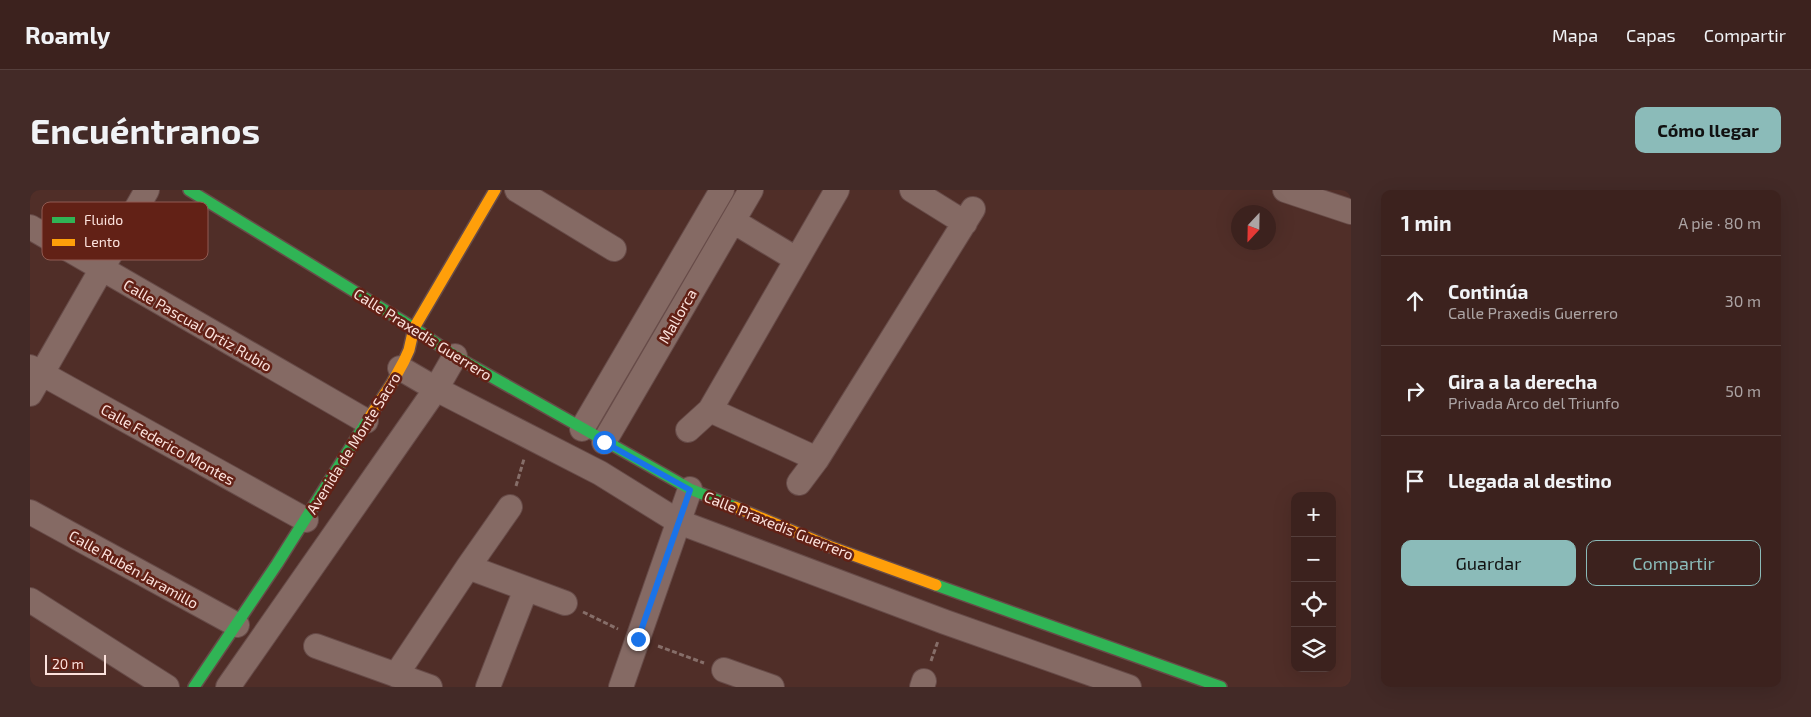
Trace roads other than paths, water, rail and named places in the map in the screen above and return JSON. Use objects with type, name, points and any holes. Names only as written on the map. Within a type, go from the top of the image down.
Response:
[{"type":"street","points":[[140,202],[147,190]]},
{"type":"street","name":"Calle Praxedis Guerrero","points":[[189,190],[414,328],[455,356],[690,490],[831,547],[1221,687]]},
{"type":"street","name":"Avenida de Monte Sacro","points":[[194,687],[306,520],[400,368],[409,350],[414,328],[495,190]]},
{"type":"street","points":[[518,190],[614,249]]},
{"type":"street","name":"Mallorca","points":[[582,429],[722,190]]},
{"type":"street","name":"Mallorca","points":[[604,442],[751,190]]},
{"type":"street","points":[[688,430],[710,410],[796,258],[837,190]]},
{"type":"street","points":[[799,484],[817,459],[969,216],[912,190]]},
{"type":"street","points":[[1296,192],[1351,212]]},
{"type":"street","points":[[733,221],[796,258]]},
{"type":"street","name":"Calle Pascual Ortiz Rubio","points":[[30,227],[42,234]]},
{"type":"street","name":"Calle Pascual Ortiz Rubio","points":[[85,260],[366,421]]},
{"type":"street","points":[[30,394],[36,371],[108,260]]},
{"type":"street","points":[[674,272],[696,284]]},
{"type":"street","points":[[228,687],[436,390],[455,356]]},
{"type":"street","name":"Calle Praxedis Guerrero","points":[[400,368],[436,390],[600,473],[679,522],[944,622],[1130,687]]},
{"type":"street","name":"Calle Federico Montes","points":[[36,371],[306,520]]},
{"type":"street","points":[[710,410],[817,459]]},
{"type":"street","points":[[621,687],[690,490]]},
{"type":"street","points":[[396,675],[510,507]]},
{"type":"street","name":"Calle Rubén Jaramillo","points":[[30,512],[237,625]]},
{"type":"street","points":[[468,567],[565,603]]},
{"type":"street","points":[[488,687],[526,589]]},
{"type":"street","points":[[30,600],[167,687]]},
{"type":"street","points":[[316,646],[430,687]]},
{"type":"street","points":[[724,670],[759,685]]}]
